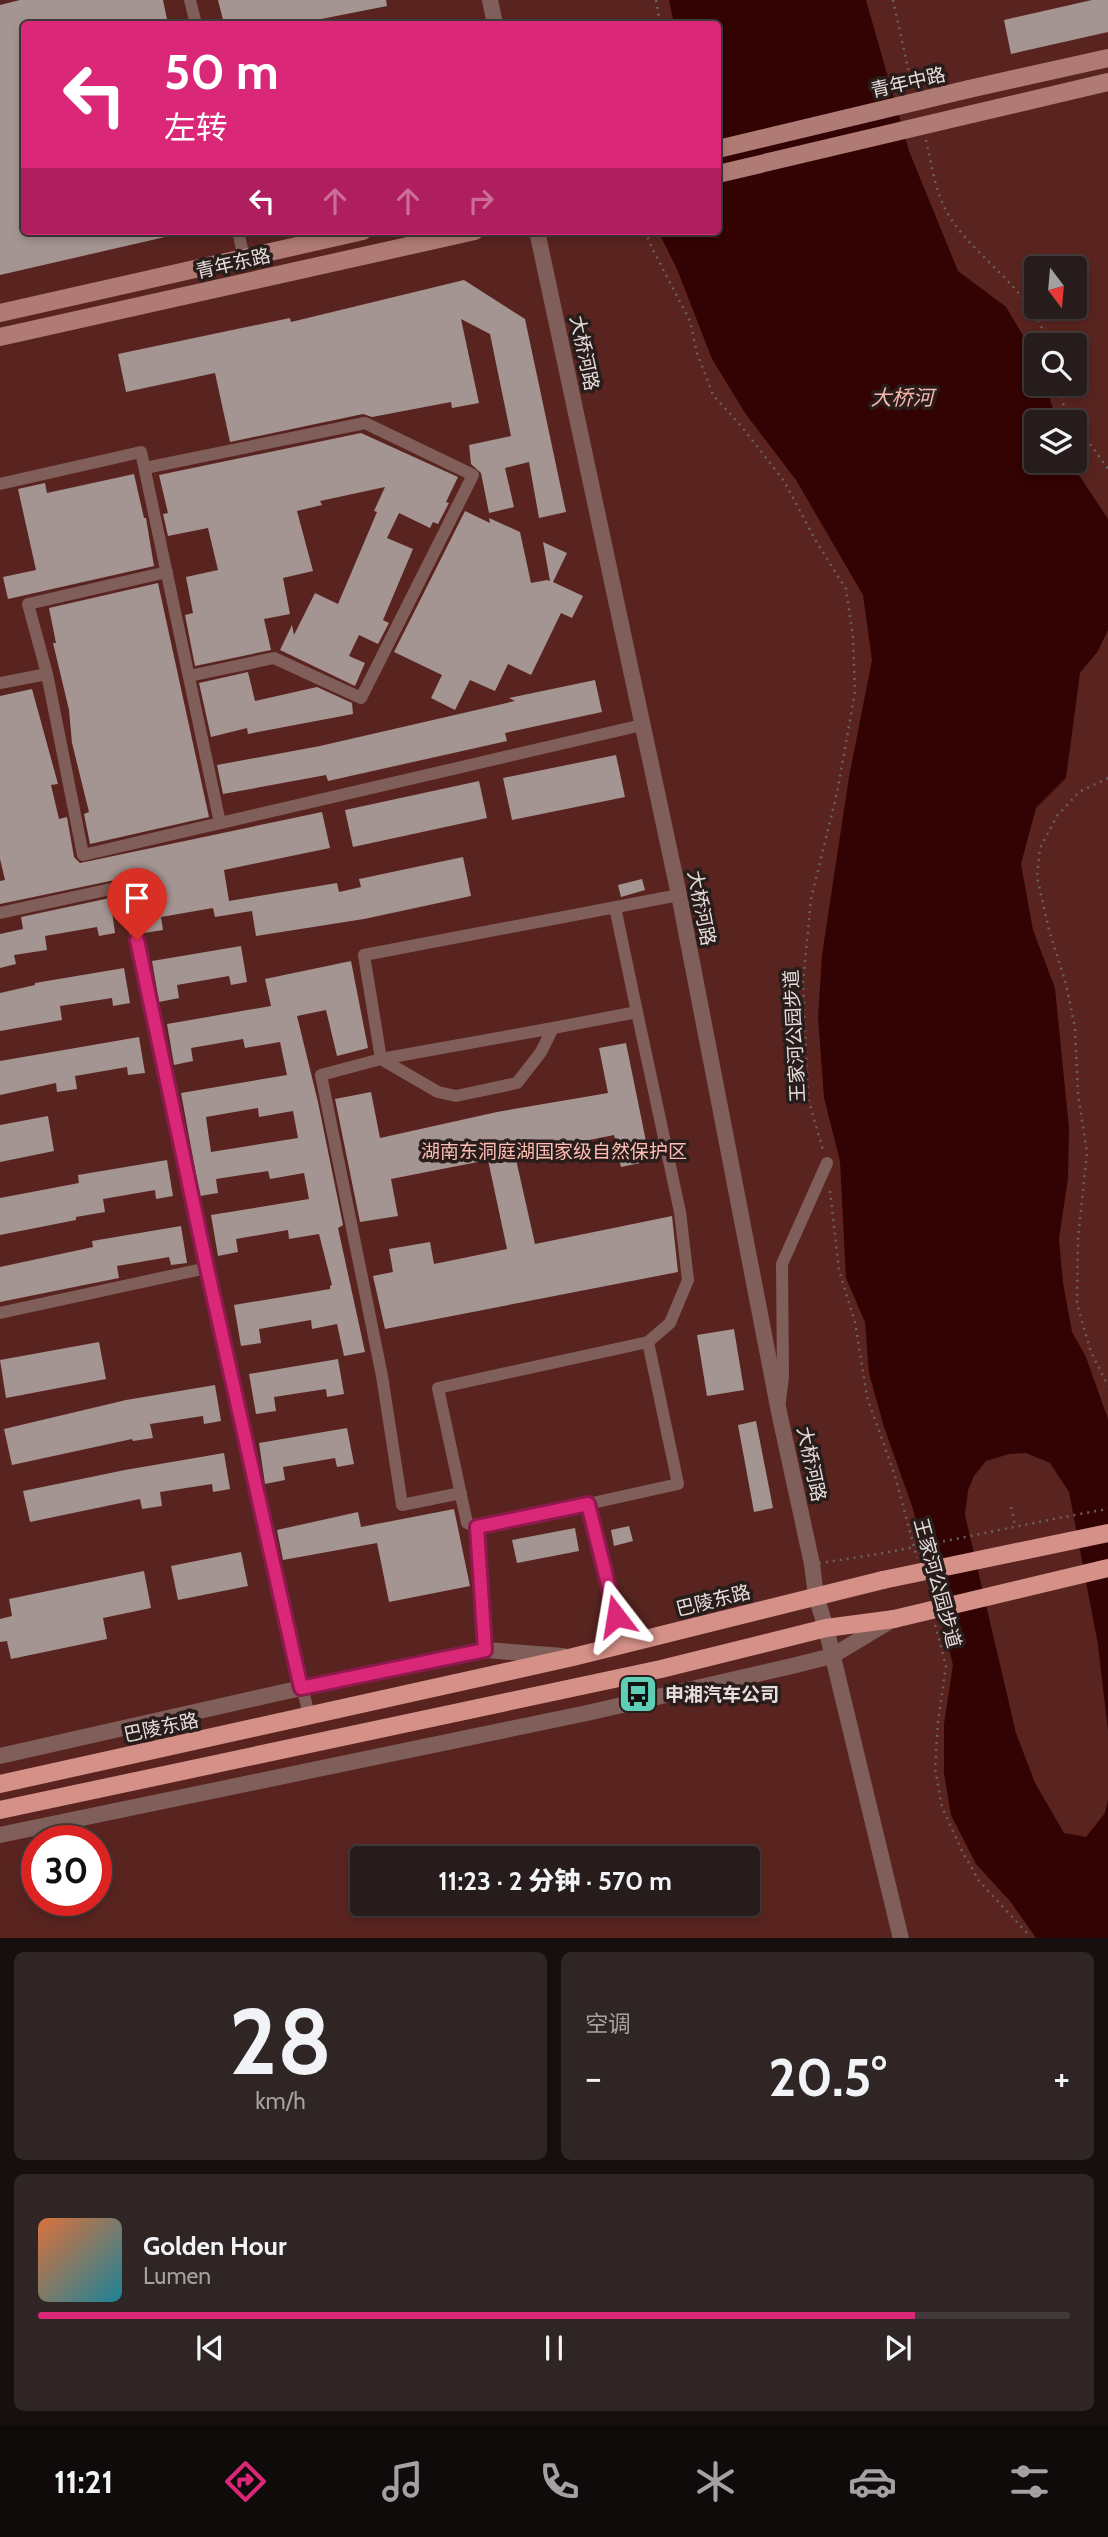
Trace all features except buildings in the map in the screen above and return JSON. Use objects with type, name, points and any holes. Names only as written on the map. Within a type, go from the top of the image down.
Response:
[{"type":"main road","name":"青年中路","points":[[721,148],[1108,58]]},
{"type":"main road","points":[[721,173],[1108,82]]},
{"type":"main road","name":"青年东路","points":[[0,313],[345,235]]},
{"type":"main road","name":"青年东路","points":[[0,337],[457,235]]},
{"type":"main road","name":"巴陵东路","points":[[0,1784],[573,1657],[883,1580],[1108,1533]]},
{"type":"main road","points":[[0,1810],[661,1669],[826,1628],[894,1619],[1108,1567]]},
{"type":"street","points":[[190,0],[194,21]]},
{"type":"street","points":[[490,0],[494,21]]},
{"type":"street","points":[[239,235],[244,258]]},
{"type":"street","name":"大桥河路","points":[[538,235],[679,895],[779,1412],[812,1564],[816,1596],[901,1938]]},
{"type":"street","points":[[145,468],[365,423],[473,475],[360,698],[274,658],[189,676]]},
{"type":"street","points":[[0,484],[141,452],[220,823]]},
{"type":"street","points":[[167,572],[28,604],[47,674],[83,855],[642,725]]},
{"type":"street","points":[[0,683],[47,674]]},
{"type":"street","points":[[0,914],[125,886],[207,1268],[309,1716]]},
{"type":"street","points":[[381,1059],[365,955],[679,895]]},
{"type":"street","points":[[615,907],[680,1212],[688,1280],[670,1323],[648,1342],[438,1388],[467,1523],[477,1527],[678,1484],[648,1342]]},
{"type":"street","points":[[461,1493],[402,1504],[382,1376],[321,1075],[381,1059],[636,1012]]},
{"type":"street","points":[[381,1059],[438,1092],[456,1096],[517,1083],[541,1052],[553,1028]]},
{"type":"street","points":[[779,1412],[783,1377],[782,1265],[827,1163]]},
{"type":"street","points":[[0,1313],[207,1268]]},
{"type":"street","points":[[588,1504],[616,1616]]},
{"type":"street","points":[[477,1527],[485,1650]]},
{"type":"street","points":[[0,1835],[587,1713],[832,1656],[894,1619]]},
{"type":"street","points":[[0,1756],[301,1688],[485,1650],[573,1657]]},
{"type":"path","points":[[656,0],[660,21]]},
{"type":"path","points":[[893,0],[915,96]]},
{"type":"path","points":[[924,131],[936,183],[950,219],[978,254],[1006,279],[1043,325],[1045,333]]},
{"type":"path","name":"王家河公园步道","points":[[647,235],[690,321],[697,353],[713,395],[784,481],[816,541],[846,589],[853,637],[855,692],[837,793],[811,899],[803,982],[808,1098],[827,1163]]},
{"type":"path","points":[[1061,396],[1064,407],[1108,469]]},
{"type":"path","points":[[1108,778],[1079,792],[1057,816],[1040,848],[1037,877],[1048,930],[1066,984],[1075,1028],[1078,1095],[1087,1152],[1078,1238],[1077,1304],[1091,1352],[1108,1386]]},
{"type":"path","name":"王家河公园步道","points":[[830,1190],[839,1270],[855,1322],[867,1397],[895,1476],[919,1565]]},
{"type":"path","points":[[1011,1507],[1015,1525]]},
{"type":"path","points":[[812,1564],[883,1555],[1015,1525],[1108,1509]]},
{"type":"path","name":"王家河公园步道","points":[[932,1615],[946,1666],[935,1768],[942,1807],[979,1881],[1026,1932],[1028,1938]]},
{"type":"green space","name":"湖南东洞庭湖国家级自然保护区","points":[[0,0],[1108,0],[1108,1938],[0,1938]]},
{"type":"water","name":"大桥河","points":[[669,0],[866,0],[909,151],[958,271],[1006,307],[1024,337],[1024,396],[1049,396],[1053,410],[1024,410],[1024,473],[1078,473],[1108,519],[1108,630],[1098,651],[1080,673],[1066,778],[1036,808],[1021,864],[1033,930],[1055,988],[1069,1128],[1068,1178],[1059,1239],[1063,1283],[1072,1332],[1086,1357],[1108,1419],[1108,1731],[1098,1645],[1069,1492],[1050,1463],[1026,1453],[1009,1454],[986,1461],[974,1476],[968,1490],[965,1515],[1016,1733],[1035,1783],[1064,1833],[1086,1837],[1105,1813],[1108,1800],[1108,1938],[1036,1938],[1010,1901],[976,1864],[951,1815],[944,1773],[944,1724],[953,1665],[913,1509],[884,1427],[869,1373],[865,1322],[846,1278],[840,1161],[824,1098],[818,1017],[822,955],[849,777],[872,660],[863,595],[796,480],[745,413],[712,359],[677,269],[660,235],[721,235],[721,21],[673,21]]},
{"type":"place","name":"申湘汽车公司","points":[[638,1694]]},
{"type":"route","points":[[137,940],[301,1688],[485,1650],[477,1527],[588,1504],[616,1616]]}]
